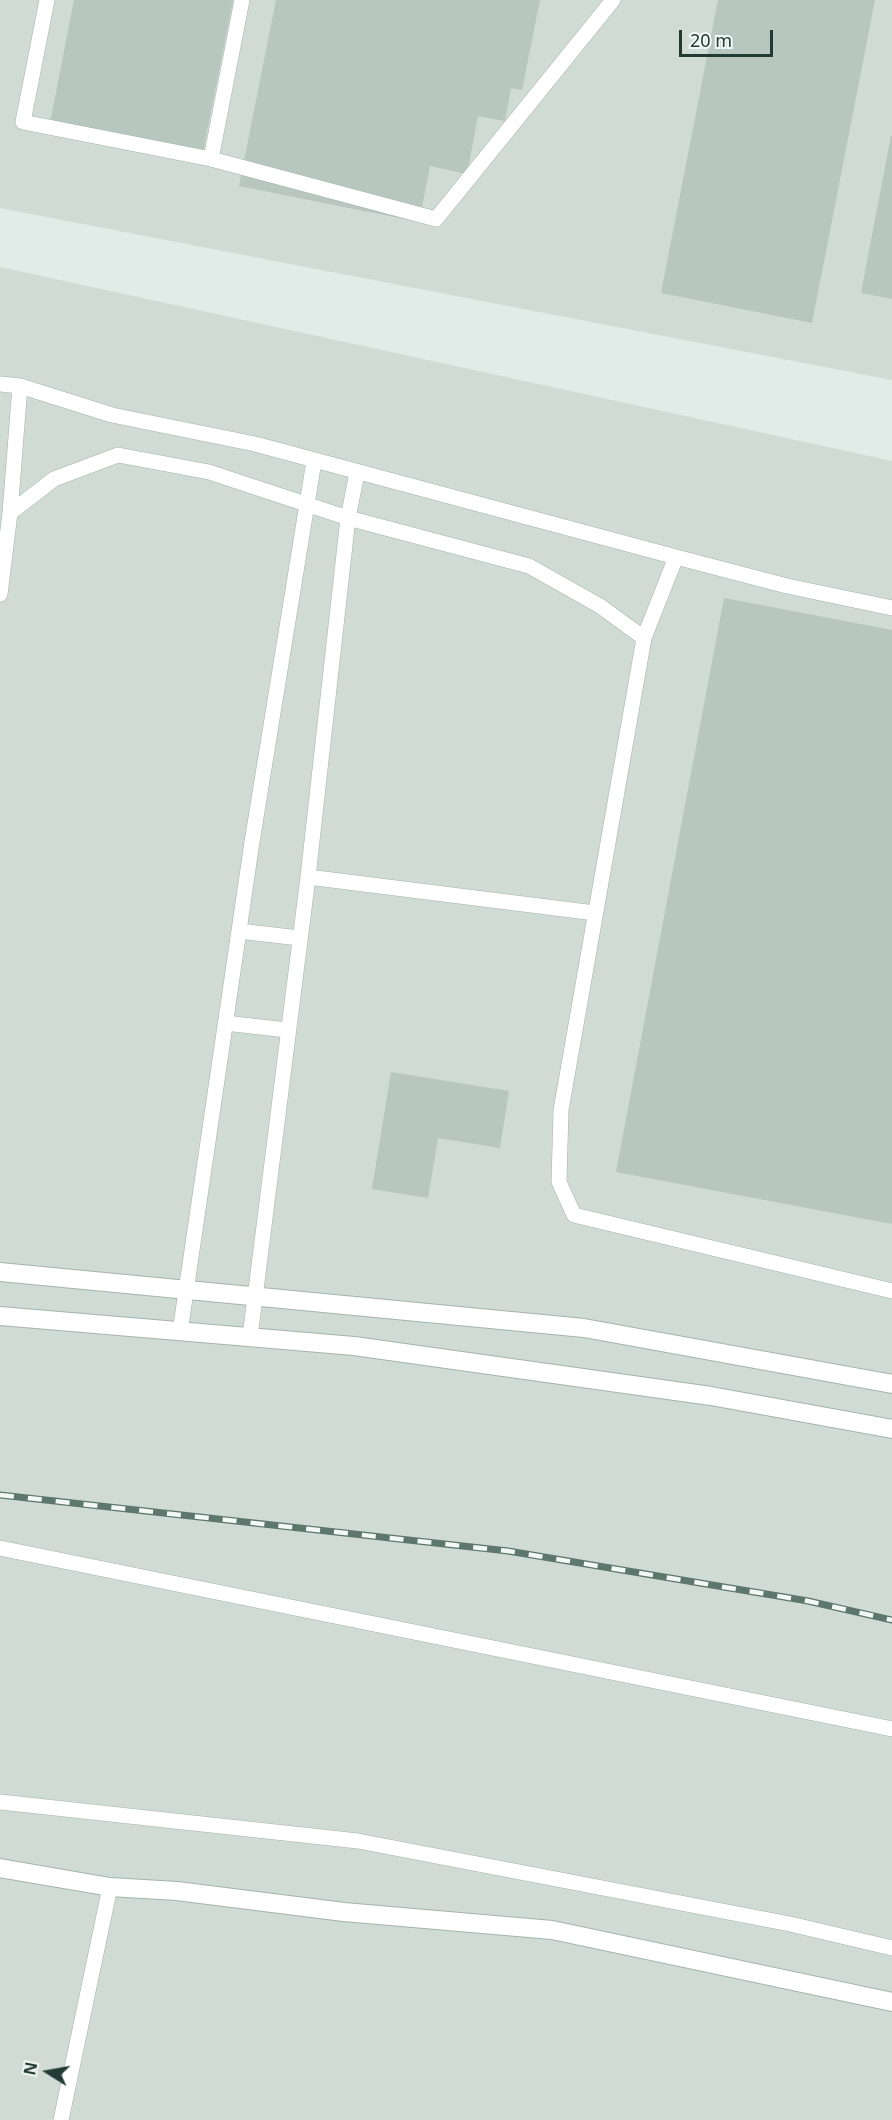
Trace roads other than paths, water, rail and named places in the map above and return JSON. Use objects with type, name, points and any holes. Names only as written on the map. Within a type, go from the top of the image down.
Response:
[{"type":"street","points":[[0,1272],[584,1328],[892,1384]]},
{"type":"street","points":[[0,1316],[354,1346],[677,1392],[892,1429]]},
{"type":"street","points":[[0,1868],[110,1887],[177,1891],[344,1912],[552,1930],[892,2002]]},
{"type":"lane","points":[[47,0],[23,122],[211,159],[435,219],[613,0]]},
{"type":"lane","points":[[211,159],[242,0]]},
{"type":"lane","points":[[0,384],[20,386],[112,416],[206,432],[787,586],[892,608]]},
{"type":"lane","points":[[0,594],[10,513],[20,386]]},
{"type":"lane","points":[[10,513],[54,479],[118,455],[209,472],[306,502],[348,518],[529,566],[600,606],[644,638]]},
{"type":"lane","points":[[180,1332],[239,931],[314,461]]},
{"type":"lane","points":[[249,1337],[308,877],[348,518],[357,473]]},
{"type":"lane","points":[[676,557],[644,638],[561,1110],[559,1182],[574,1215],[892,1291]]},
{"type":"lane","points":[[308,877],[595,913]]},
{"type":"lane","points":[[239,931],[299,938]]},
{"type":"lane","points":[[225,1023],[287,1030]]},
{"type":"lane","points":[[0,1548],[892,1729]]},
{"type":"lane","points":[[0,1803],[358,1841],[790,1924],[892,1948]]},
{"type":"lane","points":[[61,2120],[110,1887]]},
{"type":"railway","points":[[0,1495],[508,1551],[808,1601],[892,1620]]}]
